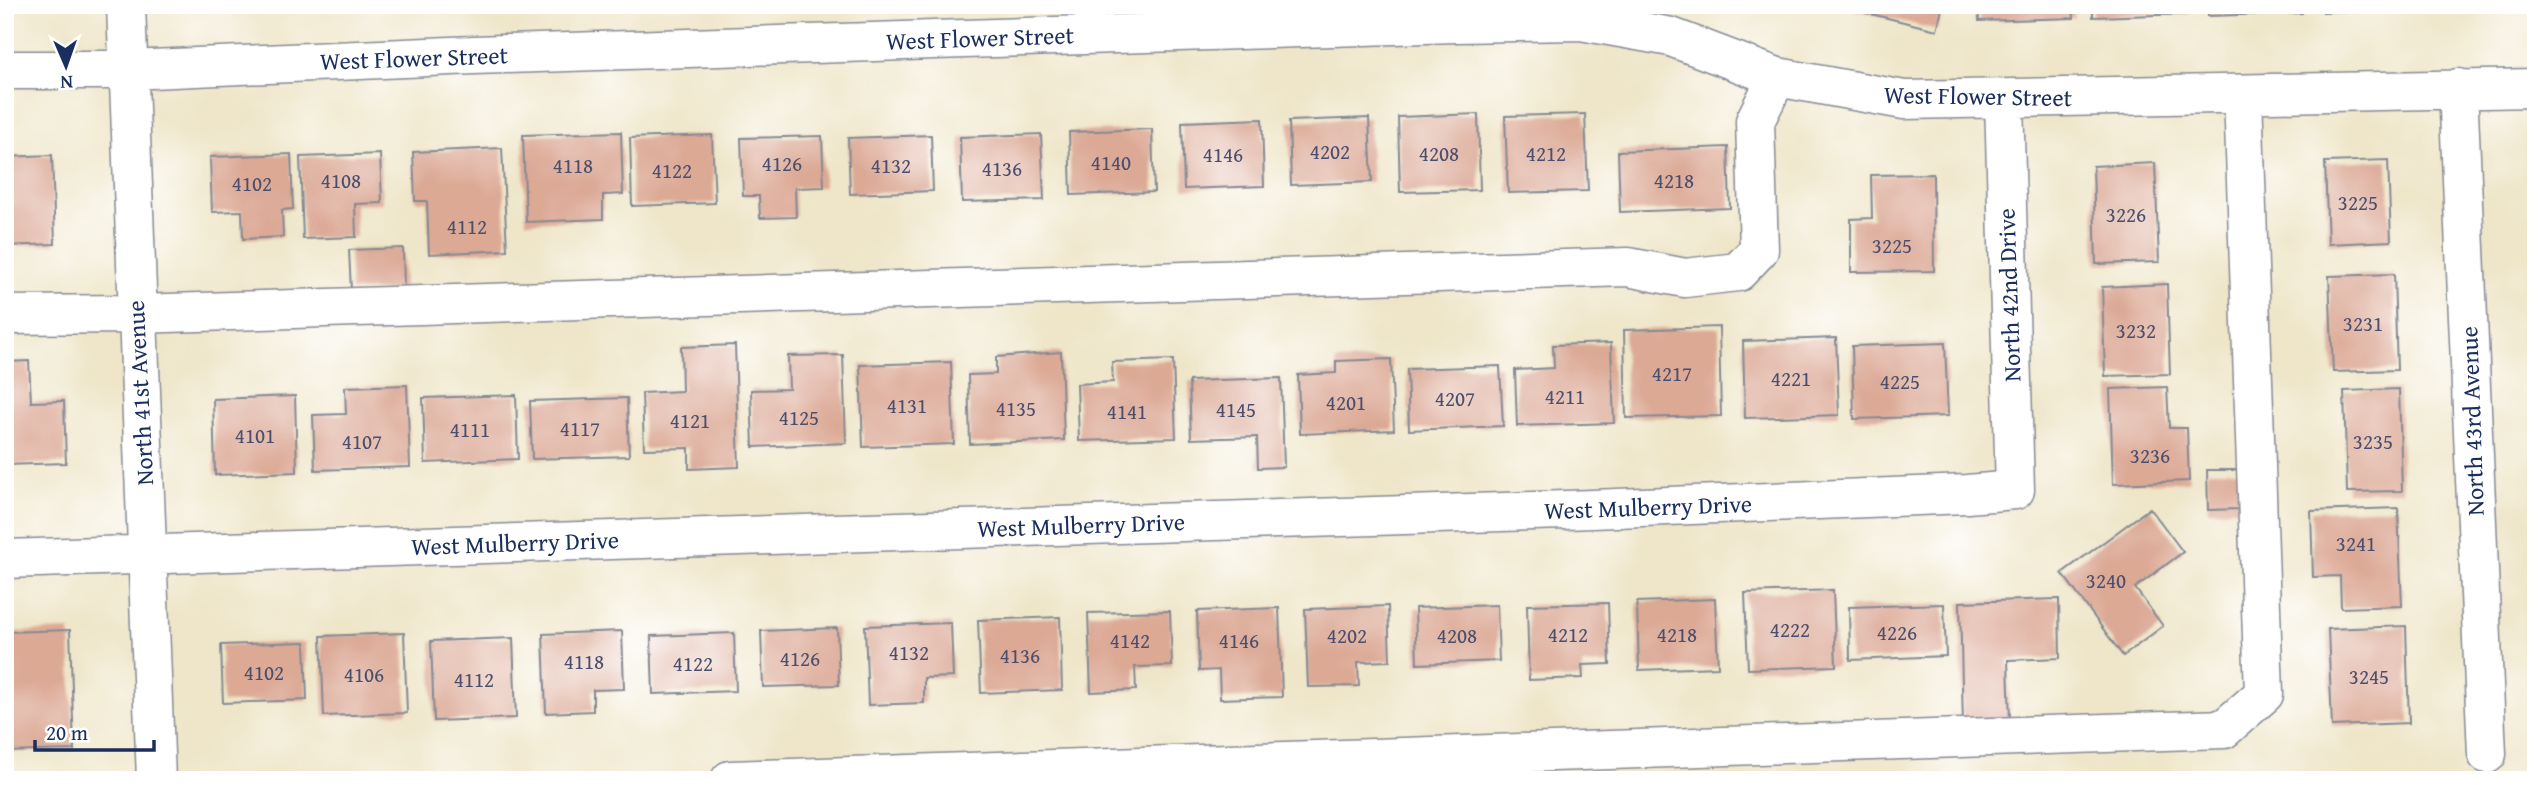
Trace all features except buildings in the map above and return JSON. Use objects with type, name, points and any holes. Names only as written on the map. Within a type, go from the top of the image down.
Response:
[{"type":"street","name":"North 41st Avenue","points":[[126,5],[156,780]]},
{"type":"street","name":"West Flower Street","points":[[5,70],[128,70],[502,54],[1581,21],[1671,37],[1777,77],[1904,100],[2536,88]]},
{"type":"street","points":[[5,315],[136,314],[1628,267],[1685,278],[1738,272],[1759,250],[1755,121],[1777,77]]},
{"type":"street","name":"North 43rd Avenue","points":[[2458,89],[2487,754]]},
{"type":"street","points":[[730,780],[2224,729],[2264,694],[2243,95]]},
{"type":"street","name":"North 42nd Drive","points":[[2004,100],[2015,490]]},
{"type":"street","name":"West Mulberry Drive","points":[[5,559],[1552,510],[1967,495],[2015,490]]}]
